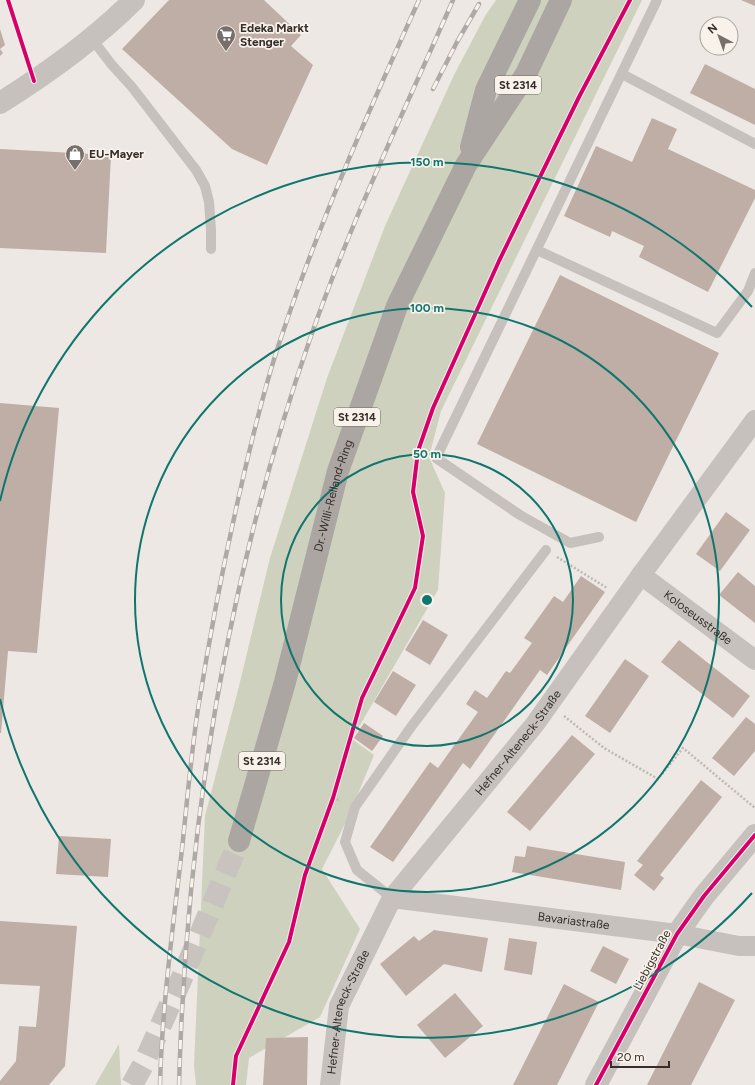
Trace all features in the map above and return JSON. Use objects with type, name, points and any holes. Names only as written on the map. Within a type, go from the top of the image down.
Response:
[{"type":"highway","name":"Dr.-Willi-Reiland-Ring","points":[[466,165],[486,90],[530,0]]},
{"type":"highway","name":"Dr.-Willi-Reiland-Ring","points":[[239,841],[285,682],[338,471],[397,306],[466,165],[526,74],[561,0]]},
{"type":"street","points":[[0,103],[34,81],[92,39],[134,0]]},
{"type":"street","name":"Hefner-Alteneck-Straße","points":[[330,1085],[339,1006],[392,898],[535,724],[641,575],[755,420]]},
{"type":"street","name":"Koloseusstraße","points":[[641,575],[755,660]]},
{"type":"street","name":"Liebigstraße","points":[[596,1085],[677,934],[704,896],[755,835]]},
{"type":"street","name":"Bavariastraße","points":[[392,898],[677,934],[739,946],[755,946]]},
{"type":"lane","points":[[599,537],[570,543],[520,515],[436,458],[657,0]]},
{"type":"lane","points":[[92,39],[112,65],[132,87],[196,170],[205,186],[209,202],[211,249]]},
{"type":"lane","points":[[622,74],[755,144]]},
{"type":"lane","points":[[537,250],[717,334],[748,291],[755,273]]},
{"type":"lane","points":[[392,898],[357,870],[345,842],[355,807],[411,727],[546,550]]},
{"type":"path","points":[[8,0],[34,81]]},
{"type":"path","points":[[546,550],[624,599]]},
{"type":"path","points":[[581,730],[604,748],[658,779],[683,748],[755,808]]},
{"type":"green space","points":[[496,0],[642,0],[441,411],[429,457],[445,493],[438,590],[352,739],[374,755],[348,818],[322,869],[360,929],[320,1017],[249,1058],[246,1085],[196,1085],[194,1065],[205,816],[239,686],[270,558],[327,378],[385,226],[454,75],[485,16]]},
{"type":"green space","points":[[119,1044],[121,1085],[95,1085]]},
{"type":"building","points":[[169,0],[264,0],[301,35],[291,46],[313,65],[267,165],[232,149],[122,49]]},
{"type":"building","points":[[741,0],[755,0],[755,6]]},
{"type":"building","points":[[0,29],[5,45],[0,49]]},
{"type":"building","points":[[0,49],[3,53],[0,56]]},
{"type":"building","points":[[705,64],[755,89],[755,125],[690,93]]},
{"type":"building","points":[[652,118],[677,129],[668,149],[755,190],[755,198],[708,292],[639,257],[644,246],[612,231],[610,237],[564,216],[596,146],[632,162]]},
{"type":"building","points":[[0,149],[111,155],[106,253],[0,248]]},
{"type":"building","points":[[560,275],[719,353],[636,522],[477,444]]},
{"type":"building","points":[[0,403],[59,408],[37,653],[8,651],[1,733],[0,733]]},
{"type":"building","points":[[726,512],[750,530],[720,571],[696,554]]},
{"type":"building","points":[[738,572],[755,586],[755,623],[719,595]]},
{"type":"building","points":[[581,576],[605,592],[547,675],[540,670],[470,769],[463,763],[393,862],[370,847],[430,762],[438,768],[478,712],[466,704],[475,690],[487,698],[506,671],[510,673],[532,643],[524,638],[554,596],[563,602]]},
{"type":"building","points":[[423,620],[448,635],[430,665],[405,650]]},
{"type":"building","points":[[679,640],[750,696],[733,718],[661,662]]},
{"type":"building","points":[[625,659],[649,676],[610,733],[585,716]]},
{"type":"building","points":[[393,671],[416,685],[396,716],[374,702]]},
{"type":"building","points":[[746,717],[755,724],[755,751],[734,776],[712,758]]},
{"type":"building","points":[[364,723],[383,736],[372,751],[354,738]]},
{"type":"building","points":[[572,735],[595,754],[530,831],[507,812]]},
{"type":"building","points":[[701,780],[722,797],[660,875],[664,878],[654,891],[634,875],[643,865],[637,861]]},
{"type":"building","points":[[59,836],[111,839],[108,877],[56,874]]},
{"type":"building","points":[[527,846],[625,862],[621,890],[512,872],[515,856],[525,857]]},
{"type":"building","points":[[0,921],[77,926],[65,1066],[49,1085],[0,1085],[0,1081],[16,1061],[19,1026],[36,1027],[40,986],[0,984]]},
{"type":"building","points":[[434,930],[488,938],[482,972],[444,964],[406,996],[380,964],[414,936],[419,941]]},
{"type":"building","points":[[509,938],[537,942],[532,975],[504,970]]},
{"type":"building","points":[[603,946],[629,959],[616,984],[590,971]]},
{"type":"building","points":[[699,982],[735,1000],[691,1085],[647,1085]]},
{"type":"building","points":[[564,984],[599,1002],[557,1085],[513,1085]]},
{"type":"building","points":[[455,993],[483,1026],[445,1058],[417,1025]]},
{"type":"building","points":[[308,1037],[307,1085],[263,1085],[266,1038]]},
{"type":"tunnel","points":[[132,1085],[144,1063],[181,980],[239,841]]},
{"type":"railway","points":[[160,1085],[168,967],[198,709],[218,597],[250,447],[277,348],[314,245],[365,122],[419,0]]},
{"type":"railway","points":[[179,1085],[183,990],[201,801],[233,614],[255,522],[281,430],[310,339],[342,253],[453,0]]},
{"type":"railway","points":[[433,89],[457,42],[479,4]]},
{"type":"cycle path","points":[[8,0],[34,81]]},
{"type":"cycle path","points":[[233,1085],[236,1056],[289,942],[305,875],[333,798],[362,698],[415,588],[423,536],[413,492],[418,451],[433,408],[499,261],[579,97],[630,0]]},
{"type":"cycle path","points":[[596,1085],[677,934],[704,896],[755,835]]},
{"type":"place","name":"Edeka Markt Stenger","points":[[226,52]]},
{"type":"place","name":"EU-Mayer","points":[[75,171]]}]
